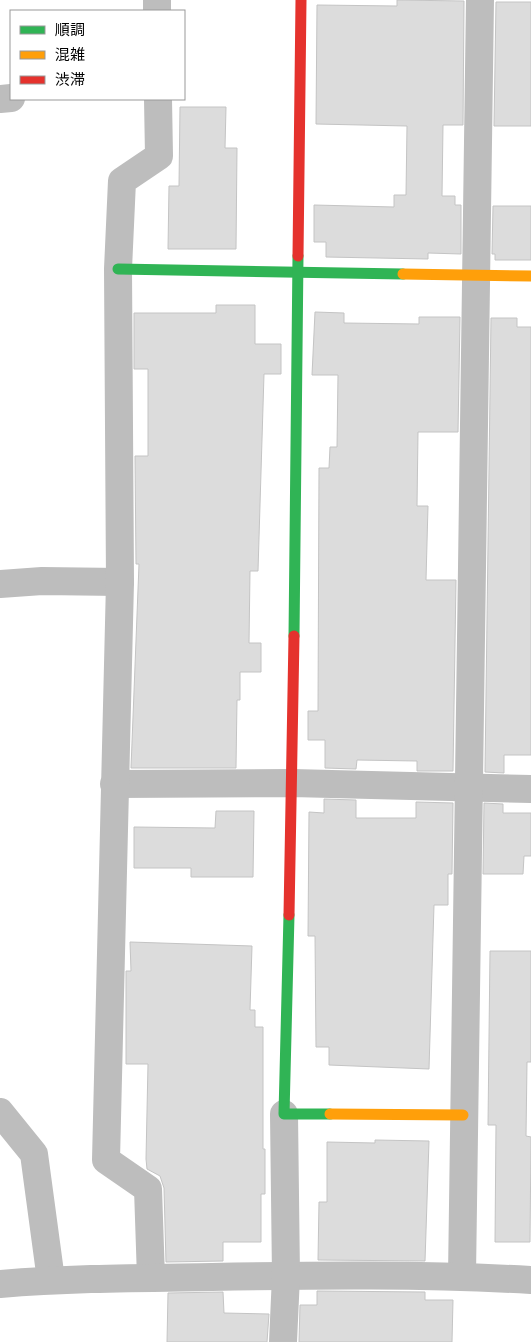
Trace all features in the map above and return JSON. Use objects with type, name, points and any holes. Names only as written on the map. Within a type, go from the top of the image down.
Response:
[{"type":"street","points":[[284,1342],[286,1276],[284,1114],[292,783],[301,0]]},
{"type":"street","points":[[462,1276],[480,0]]},
{"type":"street","points":[[151,1278],[148,1189],[106,1160],[120,582],[118,269],[122,181],[159,156],[158,100]]},
{"type":"street","points":[[118,269],[531,276]]},
{"type":"street","points":[[0,584],[42,581],[120,582]]},
{"type":"street","points":[[114,784],[292,783],[531,789]]},
{"type":"street","points":[[0,1112],[34,1154],[51,1280]]},
{"type":"street","points":[[284,1114],[463,1115]]},
{"type":"street","points":[[0,1284],[51,1280],[286,1276],[462,1276],[531,1280]]},
{"type":"building","points":[[397,0],[464,1],[463,125],[443,125],[442,196],[455,196],[455,205],[461,205],[461,254],[428,253],[428,259],[326,257],[326,242],[314,242],[314,205],[394,207],[394,195],[406,195],[407,126],[316,124],[317,5],[397,6]]},
{"type":"building","points":[[496,2],[531,2],[531,126],[494,126]]},
{"type":"building","points":[[180,107],[226,107],[225,148],[237,148],[236,249],[168,249],[169,186],[179,186]]},
{"type":"building","points":[[493,206],[531,206],[531,260],[495,260],[495,254],[492,254]]},
{"type":"building","points":[[216,305],[255,305],[255,344],[281,344],[281,374],[264,374],[258,571],[250,571],[249,643],[261,643],[261,672],[240,672],[240,700],[237,700],[236,768],[131,768],[139,564],[136,564],[135,456],[148,456],[148,369],[134,369],[134,313],[216,313]]},
{"type":"building","points":[[315,312],[344,313],[344,323],[419,324],[419,317],[460,317],[458,432],[418,432],[417,506],[428,506],[426,580],[456,580],[453,771],[417,771],[417,761],[357,760],[356,769],[325,768],[325,740],[308,740],[308,711],[318,711],[319,468],[329,468],[330,447],[337,447],[338,375],[312,375]]},
{"type":"building","points":[[491,318],[517,318],[517,327],[531,327],[531,755],[504,755],[504,773],[485,772]]},
{"type":"building","points":[[324,799],[356,800],[356,818],[416,818],[416,802],[453,803],[452,874],[448,874],[448,905],[434,905],[429,1069],[329,1065],[329,1047],[316,1047],[315,936],[308,936],[309,812],[324,813]]},
{"type":"building","points":[[484,803],[503,804],[503,813],[531,813],[531,856],[524,856],[523,874],[483,874]]},
{"type":"building","points":[[216,811],[254,811],[253,877],[191,877],[191,868],[134,868],[134,827],[215,828]]},
{"type":"building","points":[[130,942],[252,946],[250,1010],[255,1010],[255,1027],[263,1027],[265,1194],[261,1194],[261,1242],[223,1242],[223,1261],[166,1262],[164,1188],[160,1176],[147,1169],[146,1159],[148,1064],[126,1064],[126,971],[131,971]]},
{"type":"building","points":[[490,951],[531,951],[531,1062],[527,1062],[526,1136],[531,1137],[530,1242],[495,1242],[496,1125],[488,1125]]},
{"type":"building","points":[[375,1140],[429,1141],[425,1261],[318,1260],[319,1202],[327,1202],[327,1142],[375,1143]]},
{"type":"building","points":[[317,1291],[425,1292],[425,1300],[453,1300],[452,1342],[299,1342],[300,1305],[317,1305]]},
{"type":"building","points":[[223,1292],[224,1313],[269,1314],[267,1342],[167,1342],[168,1293]]},
{"type":"traffic: fast","points":[[294,636],[298,256]]},
{"type":"traffic: fast","points":[[118,269],[403,274]]},
{"type":"traffic: fast","points":[[289,915],[284,1114],[330,1114]]},
{"type":"traffic: slow","points":[[403,274],[531,276]]},
{"type":"traffic: slow","points":[[330,1114],[463,1115]]},
{"type":"traffic: jam","points":[[298,256],[301,0]]},
{"type":"traffic: jam","points":[[289,915],[294,636]]}]
